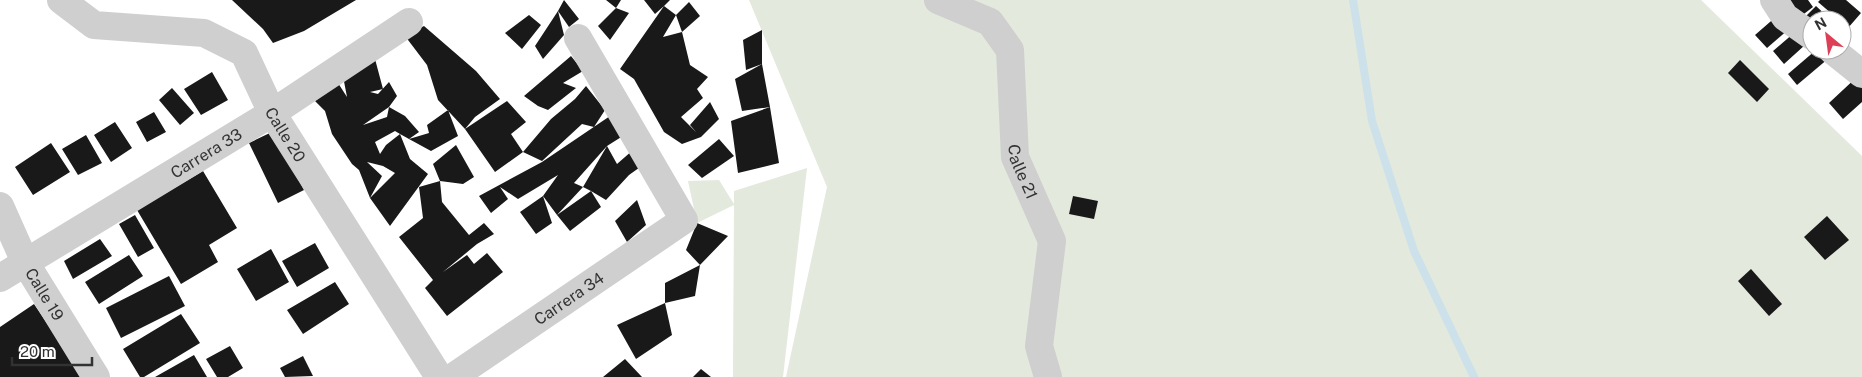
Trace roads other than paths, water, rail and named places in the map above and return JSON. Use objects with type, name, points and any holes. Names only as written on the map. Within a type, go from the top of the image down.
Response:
[{"type":"street","name":"Calle 20","points":[[61,0],[94,25],[204,32],[244,53],[272,113],[439,377]]},
{"type":"street","name":"Calle 21","points":[[938,0],[990,22],[1010,50],[1015,157],[1052,241],[1039,346],[1048,377]]},
{"type":"street","points":[[1774,0],[1785,17],[1802,29]]},
{"type":"street","name":"Carrera 33","points":[[0,278],[272,113],[409,22]]},
{"type":"street","name":"Carrera 34","points":[[453,377],[684,220],[578,38]]},
{"type":"street","points":[[1844,60],[1862,74]]},
{"type":"street","name":"Calle 19","points":[[2,212],[26,262],[96,377]]},
{"type":"waterway","points":[[1353,0],[1372,121],[1414,251],[1474,377]]}]
